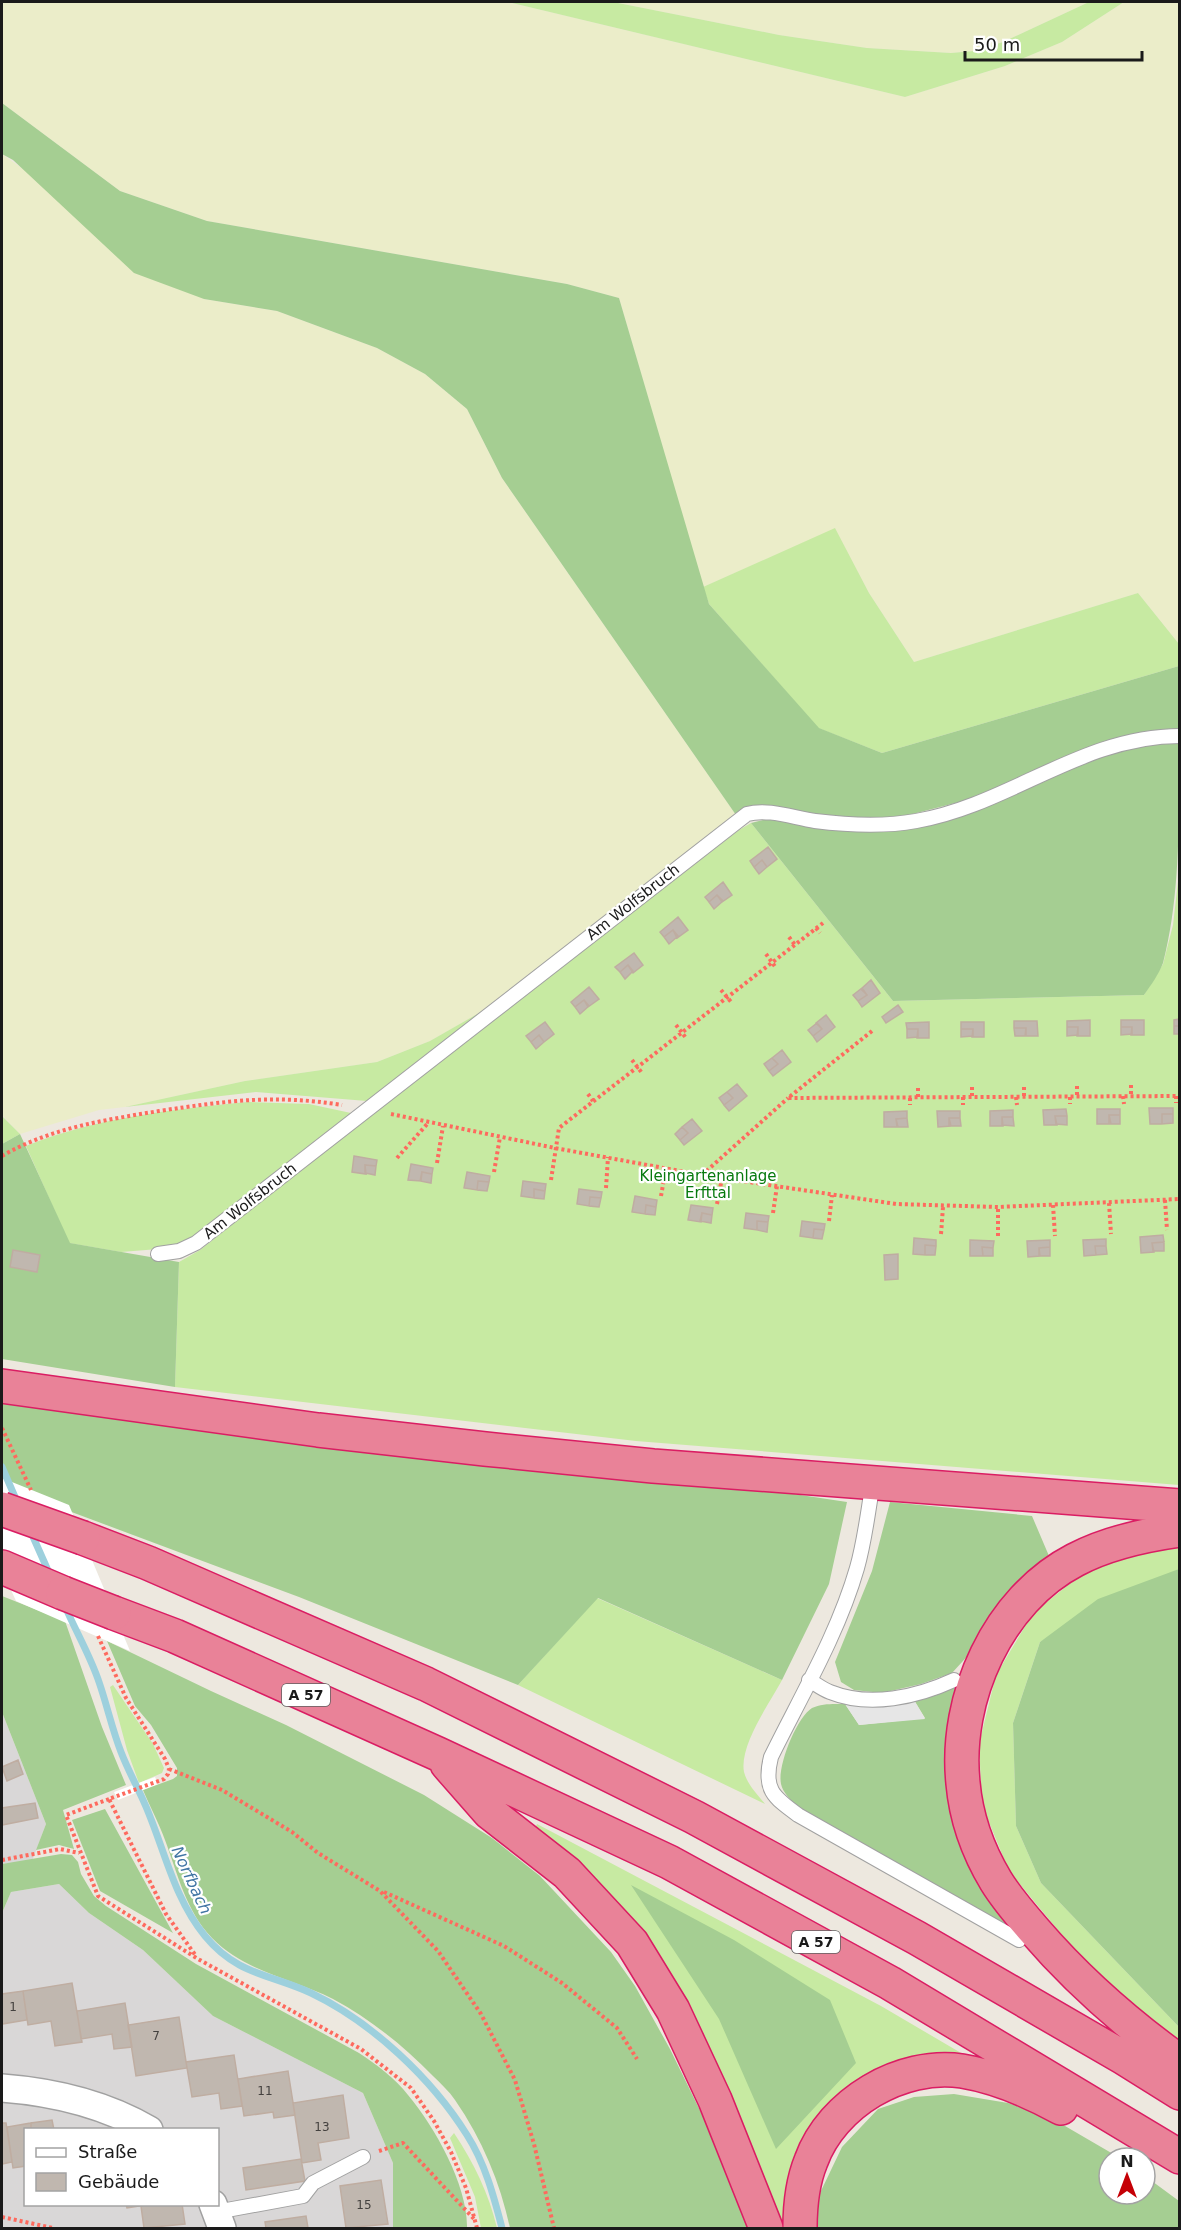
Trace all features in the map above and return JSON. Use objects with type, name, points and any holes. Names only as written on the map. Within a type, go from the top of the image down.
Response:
[{"type":"highway","points":[[2,1386],[318,1430],[474,1448],[653,1466],[1179,1506]]},
{"type":"highway","points":[[2,1509],[148,1563],[426,1684],[683,1812],[917,1938],[1124,2058],[1179,2093]]},
{"type":"highway","points":[[1179,1530],[1102,1547],[1073,1561],[1047,1578],[1024,1600],[1005,1624],[990,1649],[974,1687],[966,1717],[963,1782],[974,1836],[996,1881],[1009,1900],[1072,1972],[1111,2008],[1179,2062]]},
{"type":"highway","name":"A 57","points":[[2,1567],[175,1636],[438,1754],[679,1867],[890,1983],[1179,2157]]},
{"type":"highway","points":[[438,1754],[489,1812],[567,1873],[632,1942],[673,2010],[715,2100],[766,2229]]},
{"type":"highway","points":[[800,2229],[801,2197],[811,2159],[834,2121],[868,2092],[906,2075],[933,2071],[960,2071],[1003,2080],[1038,2095],[1125,2146]]},
{"type":"highway","points":[[1157,2166],[1179,2180]]},
{"type":"street","points":[[2,2088],[43,2093],[91,2103],[145,2128]]},
{"type":"lane","name":"Am Wolfsbruch","points":[[158,1254],[179,1251],[196,1243],[747,814],[762,812],[820,822],[854,824],[915,822],[978,804],[1054,768],[1105,748],[1143,737],[1179,736]]},
{"type":"lane","points":[[873,1482],[856,1570],[838,1620],[771,1757],[767,1772],[768,1785],[778,1800],[798,1815],[1019,1940]]},
{"type":"lane","points":[[809,1680],[830,1692],[861,1699],[896,1698],[930,1691],[954,1680]]},
{"type":"lane","points":[[217,2215],[303,2196],[313,2183],[363,2157]]},
{"type":"path","points":[[551,1180],[559,1128],[823,923]]},
{"type":"path","points":[[816,928],[820,933]]},
{"type":"path","points":[[789,937],[795,945]]},
{"type":"path","points":[[766,954],[776,968]]},
{"type":"path","points":[[721,990],[732,1003]]},
{"type":"path","points":[[676,1025],[686,1038]]},
{"type":"path","points":[[702,1175],[788,1098],[873,1031]]},
{"type":"path","points":[[632,1060],[642,1073]]},
{"type":"path","points":[[1131,1085],[1131,1096]]},
{"type":"path","points":[[1024,1086],[1024,1097]]},
{"type":"path","points":[[1077,1086],[1077,1097]]},
{"type":"path","points":[[972,1087],[972,1097]]},
{"type":"path","points":[[918,1088],[918,1098]]},
{"type":"path","points":[[588,1094],[593,1101]]},
{"type":"path","points":[[1124,1096],[1124,1104]]},
{"type":"path","points":[[788,1098],[1178,1096],[1176,1103]]},
{"type":"path","points":[[963,1097],[963,1105]]},
{"type":"path","points":[[1016,1097],[1017,1105]]},
{"type":"path","points":[[1070,1097],[1070,1104]]},
{"type":"path","points":[[2,1156],[37,1138],[74,1127],[131,1116],[237,1100],[266,1098],[310,1100],[367,1109],[443,1126],[702,1175],[896,1204],[998,1207],[1179,1199]]},
{"type":"path","points":[[910,1098],[910,1105]]},
{"type":"path","points":[[397,1158],[429,1123]]},
{"type":"path","points":[[437,1163],[443,1126]]},
{"type":"path","points":[[494,1172],[500,1137]]},
{"type":"path","points":[[606,1188],[608,1157]]},
{"type":"path","points":[[661,1196],[666,1168]]},
{"type":"path","points":[[717,1204],[722,1178]]},
{"type":"path","points":[[773,1213],[777,1186]]},
{"type":"path","points":[[829,1221],[832,1195]]},
{"type":"path","points":[[1165,1200],[1167,1230]]},
{"type":"path","points":[[1109,1203],[1111,1233]]},
{"type":"path","points":[[1053,1205],[1055,1236]]},
{"type":"path","points":[[941,1234],[943,1207]]},
{"type":"path","points":[[998,1207],[998,1236]]},
{"type":"path","points":[[169,1769],[222,1790],[292,1832],[318,1853],[380,1890],[504,1947],[562,1983],[617,2028],[637,2059]]},
{"type":"path","points":[[156,1781],[66,1815],[79,1853],[98,1896],[198,1959],[361,2049],[411,2088],[434,2121],[451,2152],[466,2188],[477,2229]]},
{"type":"path","points":[[109,1799],[166,1914],[198,1959]]},
{"type":"path","points":[[2,1860],[60,1849],[79,1853]]},
{"type":"path","points":[[380,1890],[438,1951],[486,2023],[515,2080],[534,2144],[554,2229]]},
{"type":"path","points":[[394,2145],[403,2143],[475,2221]]},
{"type":"path","points":[[2,2217],[53,2229]]},
{"type":"shaded area","points":[[914,1700],[925,1719],[859,1725],[845,1704]]},
{"type":"shaded area","points":[[2,1712],[46,1824],[32,1861],[2,1864]]},
{"type":"shaded area","points":[[59,1884],[89,1913],[143,1950],[213,2016],[363,2093],[393,2163],[393,2228],[2,2228],[2,1913],[11,1892]]},
{"type":"green space","points":[[2,2],[508,2],[905,97],[1005,66],[1062,42],[1124,2],[1179,2],[1179,644],[1138,593],[914,662],[869,593],[835,529],[703,587],[619,298],[567,284],[207,221],[120,191],[2,103]]},
{"type":"green space","points":[[508,2],[613,2],[779,35],[867,48],[951,53],[974,51],[1003,42],[1089,2],[1124,2],[1062,42],[1005,66],[905,97]]},
{"type":"green space","points":[[613,2],[1089,2],[1003,42],[974,51],[951,53],[867,48],[779,35]]},
{"type":"green space","points":[[2,103],[120,191],[207,221],[567,284],[619,298],[709,604],[819,728],[882,753],[1179,666],[1179,729],[1146,731],[1103,743],[971,799],[897,818],[736,815],[502,478],[467,409],[425,374],[377,348],[277,311],[204,299],[134,273],[13,160],[2,154]]},
{"type":"green space","points":[[2,154],[204,299],[277,311],[377,348],[425,374],[467,409],[502,478],[736,815],[486,1009],[430,1041],[377,1062],[245,1081],[125,1107],[99,1110],[20,1134],[2,1115]]},
{"type":"green space","points":[[835,528],[869,593],[914,662],[1138,593],[1179,644],[1179,666],[882,753],[818,728],[709,604],[703,587]]},
{"type":"green space","points":[[1179,742],[1178,854],[1173,909],[1163,963],[1144,995],[893,1001],[751,823],[767,819],[877,829],[1028,783],[1138,744]]},
{"type":"green space","name":"Kleingartenanlage Erfttal","points":[[751,823],[893,1001],[1144,995],[1163,964],[1173,925],[1179,873],[1179,1485],[636,1441],[175,1387],[179,1262],[200,1250],[362,1121]]},
{"type":"green space","points":[[486,1009],[367,1101],[256,1092],[125,1107],[245,1081],[377,1062],[430,1041]]},
{"type":"green space","points":[[248,1102],[309,1104],[351,1113],[196,1238],[171,1248],[121,1252],[69,1243],[26,1146],[79,1128],[135,1116]]},
{"type":"green space","points":[[2,1116],[20,1134],[2,1144]]},
{"type":"green space","points":[[20,1134],[70,1243],[179,1262],[175,1387],[2,1359],[2,1144]]},
{"type":"green space","points":[[2,1398],[754,1488],[847,1502],[829,1584],[782,1680],[598,1598],[518,1685],[299,1597],[2,1486]]},
{"type":"green space","points":[[890,1502],[1032,1516],[1052,1563],[952,1673],[921,1684],[882,1693],[854,1690],[841,1682],[835,1662],[872,1571]]},
{"type":"green space","points":[[1179,1545],[1179,1569],[1040,1642],[1013,1723],[1016,1826],[1041,1883],[1179,2027],[1179,2049],[1096,1976],[1009,1871],[982,1805],[979,1744],[996,1675],[1033,1613],[1082,1574],[1145,1549]]},
{"type":"green space","points":[[1179,1569],[1179,2027],[1041,1883],[1016,1826],[1013,1723],[1040,1642],[1098,1599]]},
{"type":"green space","points":[[2,1596],[65,1621],[102,1727],[126,1785],[63,1810],[74,1849],[59,1845],[36,1850],[46,1824],[2,1712]]},
{"type":"green space","points":[[597,1598],[782,1680],[756,1725],[744,1762],[747,1781],[765,1804],[518,1685]]},
{"type":"green space","points":[[107,1641],[286,1725],[424,1795],[492,1838],[540,1876],[611,1952],[635,1986],[670,2049],[711,2133],[753,2228],[510,2228],[501,2194],[474,2130],[453,2097],[422,2065],[360,2015],[333,1999],[239,1959],[225,1950],[203,1927],[189,1904],[163,1834],[143,1790],[173,1779],[177,1776],[177,1768],[151,1725],[135,1706]]},
{"type":"green space","points":[[113,1685],[153,1744],[164,1768],[162,1773],[139,1783],[127,1750],[110,1687]]},
{"type":"green space","points":[[958,1686],[950,1722],[1015,1931],[797,1806],[785,1793],[781,1784],[782,1766],[789,1743],[800,1721],[812,1708],[845,1704],[859,1725],[925,1718],[914,1700]]},
{"type":"green space","points":[[105,1809],[173,1933],[100,1891],[72,1820]]},
{"type":"green space","points":[[537,1824],[881,2006],[973,2060],[856,2090],[794,2228],[782,2228],[737,2117],[535,1828]]},
{"type":"green space","points":[[61,1854],[72,1855],[78,1862],[81,1874],[94,1896],[106,1906],[196,1964],[359,2053],[392,2077],[429,2123],[448,2158],[462,2194],[467,2228],[393,2228],[393,2163],[363,2093],[213,2016],[143,1950],[89,1913],[59,1884],[11,1892],[2,1913],[2,1864]]},
{"type":"green space","points":[[631,1885],[734,1940],[830,2000],[856,2063],[776,2149],[719,2019]]},
{"type":"green space","points":[[954,2094],[1008,2103],[1053,2119],[1099,2146],[1097,2146],[1097,2206],[1157,2206],[1157,2185],[1179,2201],[1179,2228],[813,2228],[820,2193],[842,2147],[878,2109],[914,2097]]},
{"type":"green space","points":[[454,2133],[480,2179],[497,2228],[481,2228],[475,2197],[450,2138]]},
{"type":"pier","points":[[2,1478],[69,1505],[130,1651],[16,1601],[2,1570]]},
{"type":"pier","points":[[155,1777],[158,1784],[118,1800],[114,1792]]},
{"type":"building","points":[[768,847],[777,859],[767,867],[762,860],[754,867],[750,861]]},
{"type":"building","points":[[762,860],[767,867],[759,874],[754,867]]},
{"type":"building","points":[[723,882],[732,895],[722,902],[717,895],[709,902],[705,897]]},
{"type":"building","points":[[717,895],[723,901],[714,909],[709,902]]},
{"type":"building","points":[[678,917],[688,930],[677,938],[673,930],[664,937],[660,932]]},
{"type":"building","points":[[673,930],[678,936],[669,944],[664,937]]},
{"type":"building","points":[[634,953],[643,965],[633,973],[628,965],[620,972],[615,967]]},
{"type":"building","points":[[628,965],[633,971],[625,979],[620,972]]},
{"type":"building","points":[[871,980],[880,993],[862,1007],[858,1001],[867,995],[861,989]]},
{"type":"building","points":[[589,987],[599,999],[588,1007],[584,1000],[575,1007],[571,1002]]},
{"type":"building","points":[[862,988],[867,995],[858,1001],[853,995]]},
{"type":"building","points":[[584,1000],[589,1006],[580,1014],[575,1007]]},
{"type":"building","points":[[898,1005],[903,1012],[886,1023],[882,1017]]},
{"type":"building","points":[[826,1015],[835,1027],[817,1042],[813,1036],[822,1029],[816,1023]]},
{"type":"building","points":[[1180,1019],[1180,1026],[1174,1026],[1174,1020]]},
{"type":"building","points":[[1090,1020],[1090,1036],[1077,1036],[1078,1027],[1067,1027],[1067,1021]]},
{"type":"building","points":[[1121,1020],[1144,1020],[1144,1035],[1131,1035],[1132,1027],[1121,1027]]},
{"type":"building","points":[[1014,1021],[1037,1021],[1038,1036],[1025,1036],[1026,1028],[1014,1028]]},
{"type":"building","points":[[545,1022],[554,1034],[544,1042],[539,1035],[531,1042],[526,1036]]},
{"type":"building","points":[[929,1022],[929,1038],[917,1038],[918,1029],[907,1029],[906,1023]]},
{"type":"building","points":[[961,1022],[984,1022],[984,1037],[972,1037],[973,1029],[961,1029]]},
{"type":"building","points":[[817,1023],[822,1029],[813,1036],[808,1030]]},
{"type":"building","points":[[1174,1026],[1180,1026],[1180,1034],[1174,1034]]},
{"type":"building","points":[[1067,1027],[1078,1027],[1078,1035],[1067,1036]]},
{"type":"building","points":[[1121,1027],[1132,1027],[1132,1034],[1121,1035]]},
{"type":"building","points":[[1014,1028],[1026,1028],[1026,1036],[1015,1036]]},
{"type":"building","points":[[907,1029],[918,1029],[918,1037],[907,1038]]},
{"type":"building","points":[[961,1029],[973,1029],[973,1036],[961,1037]]},
{"type":"building","points":[[539,1035],[544,1042],[536,1049],[531,1042]]},
{"type":"building","points":[[782,1050],[791,1062],[773,1076],[769,1071],[778,1064],[772,1058]]},
{"type":"building","points":[[772,1058],[778,1064],[769,1071],[764,1064]]},
{"type":"building","points":[[737,1084],[747,1096],[729,1111],[724,1105],[733,1098],[727,1092]]},
{"type":"building","points":[[727,1092],[733,1098],[724,1105],[719,1098]]},
{"type":"building","points":[[1149,1108],[1173,1108],[1173,1114],[1162,1114],[1162,1124],[1150,1124]]},
{"type":"building","points":[[1066,1109],[1067,1116],[1055,1116],[1057,1125],[1044,1125],[1043,1110]]},
{"type":"building","points":[[1097,1109],[1120,1109],[1120,1115],[1109,1115],[1111,1124],[1097,1124]]},
{"type":"building","points":[[1013,1110],[1013,1117],[1002,1117],[1003,1126],[990,1126],[990,1111]]},
{"type":"building","points":[[907,1111],[907,1118],[896,1119],[898,1127],[884,1127],[884,1112]]},
{"type":"building","points":[[937,1111],[960,1111],[960,1118],[949,1118],[951,1126],[938,1127]]},
{"type":"building","points":[[1162,1114],[1173,1114],[1173,1123],[1162,1124]]},
{"type":"building","points":[[1109,1115],[1120,1115],[1120,1124],[1109,1124]]},
{"type":"building","points":[[1055,1116],[1067,1116],[1067,1125],[1056,1124]]},
{"type":"building","points":[[1002,1117],[1013,1117],[1014,1126],[1002,1125]]},
{"type":"building","points":[[907,1118],[908,1127],[897,1127],[896,1119]]},
{"type":"building","points":[[949,1118],[960,1118],[961,1126],[949,1126]]},
{"type":"building","points":[[692,1119],[702,1131],[684,1145],[680,1140],[688,1133],[682,1127]]},
{"type":"building","points":[[682,1127],[688,1133],[680,1140],[675,1134]]},
{"type":"building","points":[[354,1156],[377,1160],[376,1166],[365,1165],[366,1174],[352,1172]]},
{"type":"building","points":[[411,1164],[433,1168],[432,1174],[422,1172],[421,1181],[408,1180]]},
{"type":"building","points":[[365,1165],[376,1166],[375,1175],[365,1173]]},
{"type":"building","points":[[422,1172],[432,1174],[431,1183],[420,1181]]},
{"type":"building","points":[[467,1172],[490,1176],[489,1182],[478,1181],[477,1190],[464,1188]]},
{"type":"building","points":[[478,1181],[489,1182],[487,1191],[477,1190]]},
{"type":"building","points":[[523,1181],[546,1184],[545,1191],[534,1189],[534,1198],[521,1196]]},
{"type":"building","points":[[534,1189],[545,1191],[544,1199],[534,1198]]},
{"type":"building","points":[[579,1189],[602,1192],[601,1198],[590,1197],[589,1206],[577,1204]]},
{"type":"building","points":[[635,1196],[657,1200],[656,1207],[646,1205],[645,1214],[632,1212]]},
{"type":"building","points":[[590,1197],[601,1198],[599,1207],[589,1206]]},
{"type":"building","points":[[646,1205],[656,1207],[655,1215],[645,1214]]},
{"type":"building","points":[[691,1205],[713,1208],[712,1215],[702,1213],[701,1222],[688,1220]]},
{"type":"building","points":[[702,1213],[712,1215],[711,1223],[700,1221]]},
{"type":"building","points":[[746,1213],[769,1216],[768,1222],[757,1221],[757,1230],[744,1228]]},
{"type":"building","points":[[757,1221],[768,1222],[767,1232],[757,1230]]},
{"type":"building","points":[[802,1221],[825,1224],[824,1230],[814,1229],[813,1238],[800,1236]]},
{"type":"building","points":[[814,1229],[824,1230],[822,1239],[813,1238]]},
{"type":"building","points":[[1163,1235],[1164,1242],[1152,1243],[1154,1252],[1141,1253],[1140,1237]]},
{"type":"building","points":[[914,1238],[936,1240],[936,1246],[925,1245],[925,1255],[913,1254]]},
{"type":"building","points":[[1106,1239],[1106,1246],[1095,1246],[1096,1255],[1084,1256],[1083,1240]]},
{"type":"building","points":[[970,1240],[994,1241],[993,1248],[982,1247],[983,1256],[970,1256]]},
{"type":"building","points":[[1050,1240],[1050,1247],[1039,1248],[1040,1256],[1028,1257],[1027,1241]]},
{"type":"building","points":[[1164,1242],[1164,1251],[1153,1251],[1152,1243]]},
{"type":"building","points":[[925,1245],[936,1246],[935,1255],[925,1255]]},
{"type":"building","points":[[1095,1246],[1106,1246],[1107,1254],[1096,1255]]},
{"type":"building","points":[[982,1247],[993,1248],[993,1256],[983,1256]]},
{"type":"building","points":[[1050,1247],[1050,1256],[1039,1256],[1039,1248]]},
{"type":"building","points":[[13,1250],[40,1255],[37,1272],[10,1267]]},
{"type":"building","points":[[898,1254],[898,1279],[885,1280],[884,1255]]},
{"type":"building","points":[[18,1760],[23,1774],[7,1781],[2,1767]]},
{"type":"building","points":[[35,1803],[38,1818],[2,1825],[2,1808]]},
{"type":"building","points":[[72,1983],[82,2042],[55,2046],[51,2021],[28,2025],[23,1991]]},
{"type":"building","points":[[23,1991],[27,2020],[2,2024],[2,1994]]},
{"type":"building","points":[[125,2003],[132,2047],[114,2049],[112,2034],[81,2039],[77,2011]]},
{"type":"building","points":[[179,2017],[187,2068],[136,2076],[128,2025]]},
{"type":"building","points":[[234,2055],[242,2106],[221,2109],[219,2093],[192,2097],[186,2062]]},
{"type":"building","points":[[288,2071],[295,2115],[274,2118],[273,2112],[244,2116],[238,2079]]},
{"type":"building","points":[[343,2095],[349,2138],[318,2143],[321,2160],[302,2163],[293,2103]]},
{"type":"building","points":[[52,2120],[54,2128],[31,2128],[31,2123]]},
{"type":"building","points":[[2,2123],[6,2123],[12,2162],[2,2164]]},
{"type":"building","points":[[31,2123],[31,2128],[24,2128],[24,2166],[13,2168],[7,2127]]},
{"type":"building","points":[[301,2159],[305,2181],[246,2190],[243,2168]]},
{"type":"building","points":[[381,2180],[388,2224],[346,2228],[340,2186]]},
{"type":"building","points":[[141,2206],[182,2206],[185,2224],[144,2228]]},
{"type":"building","points":[[306,2216],[308,2228],[266,2228],[265,2222]]},
{"type":"waterway","name":"Norfbach","points":[[2,1467],[18,1504]]},
{"type":"waterway","name":"Norfbach","points":[[30,1530],[50,1575]]},
{"type":"waterway","name":"Norfbach","points":[[64,1604],[95,1672],[121,1752],[146,1806],[172,1878],[195,1922],[205,1936],[229,1959],[334,2005],[399,2054],[436,2093],[467,2135],[488,2180],[502,2228]]}]
